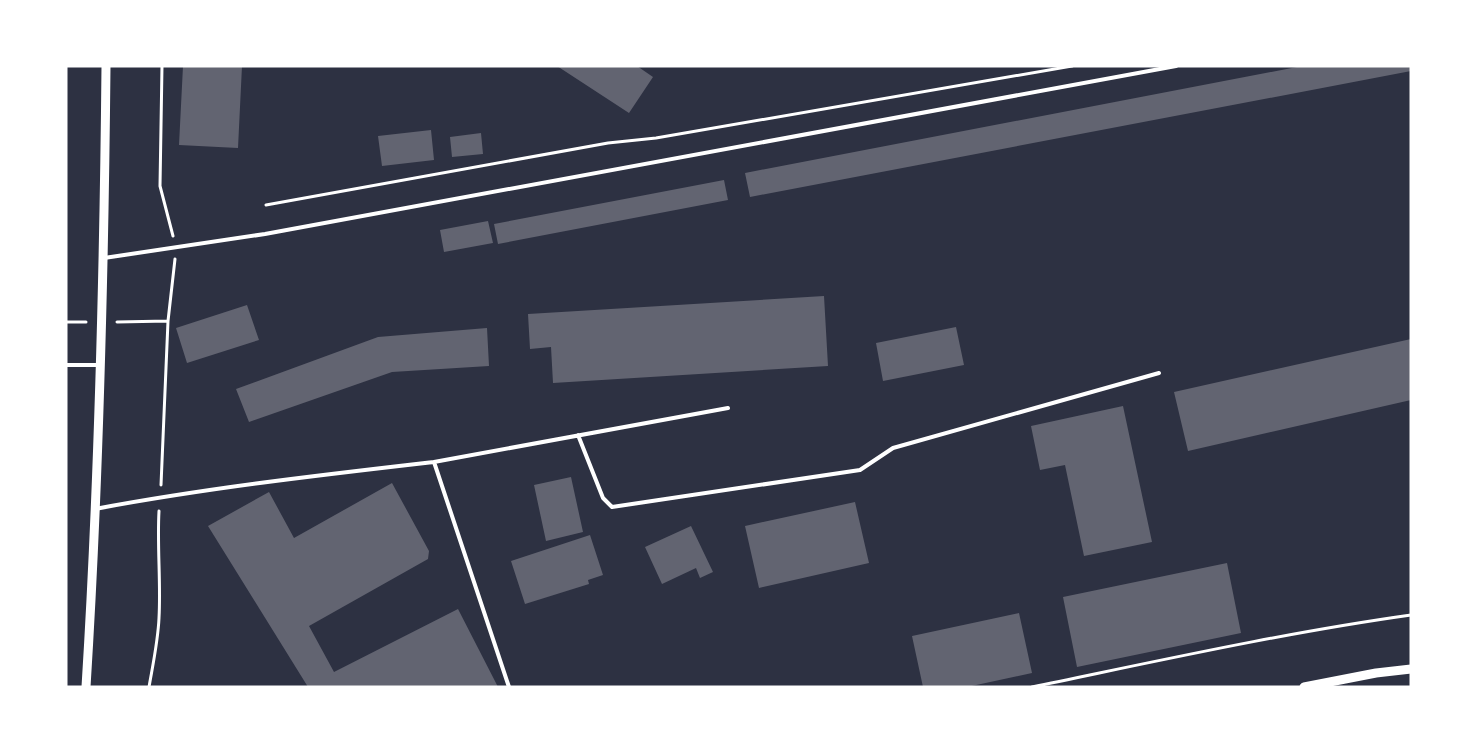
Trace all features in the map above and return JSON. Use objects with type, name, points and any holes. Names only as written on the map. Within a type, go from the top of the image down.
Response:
[{"type":"street","points":[[86,687],[96,509],[101,366],[106,66]]},
{"type":"street","points":[[1304,687],[1376,673],[1411,669]]},
{"type":"lane","points":[[104,258],[265,234],[1176,66]]},
{"type":"lane","points":[[66,366],[101,366]]},
{"type":"lane","points":[[578,435],[604,498],[612,507],[860,470],[893,448],[1159,373]]},
{"type":"lane","points":[[96,509],[160,497],[434,462],[728,408]]},
{"type":"lane","points":[[434,462],[509,687]]},
{"type":"path","points":[[149,687],[159,621],[158,537],[168,321],[176,248],[160,186],[162,66]]},
{"type":"path","points":[[266,205],[608,143],[656,138],[1072,66]]},
{"type":"path","points":[[1032,687],[1355,622],[1411,615]]},
{"type":"building","points":[[183,66],[242,66],[238,148],[179,145]]},
{"type":"building","points":[[557,66],[637,66],[653,77],[629,113]]},
{"type":"building","points":[[1302,66],[1411,66],[1411,71],[750,197],[745,173]]},
{"type":"building","points":[[431,130],[434,160],[382,166],[378,136]]},
{"type":"building","points":[[481,133],[483,154],[452,157],[450,137]]},
{"type":"building","points":[[724,180],[728,200],[498,244],[494,224]]},
{"type":"building","points":[[488,221],[493,243],[444,252],[440,230]]},
{"type":"building","points":[[824,296],[828,366],[553,383],[551,347],[530,349],[528,314]]},
{"type":"building","points":[[247,305],[259,340],[187,363],[176,328]]},
{"type":"building","points":[[956,327],[964,365],[883,381],[876,343]]},
{"type":"building","points":[[487,328],[489,366],[392,372],[249,422],[236,389],[378,337]]},
{"type":"building","points":[[1411,339],[1411,400],[1188,451],[1174,392]]},
{"type":"building","points":[[1123,406],[1152,542],[1084,556],[1065,465],[1040,470],[1031,426]]},
{"type":"building","points":[[571,477],[583,532],[546,541],[534,485]]},
{"type":"building","points":[[392,483],[429,551],[428,559],[309,626],[334,672],[458,609],[498,687],[308,687],[208,526],[269,492],[294,538]]},
{"type":"building","points":[[855,502],[869,563],[759,588],[745,526]]},
{"type":"building","points":[[691,526],[713,572],[700,578],[696,568],[662,584],[645,547]]},
{"type":"building","points":[[590,535],[603,575],[588,580],[589,584],[525,604],[511,561]]},
{"type":"building","points":[[1227,563],[1241,633],[1077,667],[1063,597]]},
{"type":"building","points":[[1019,613],[1032,673],[967,687],[923,687],[912,636]]}]
